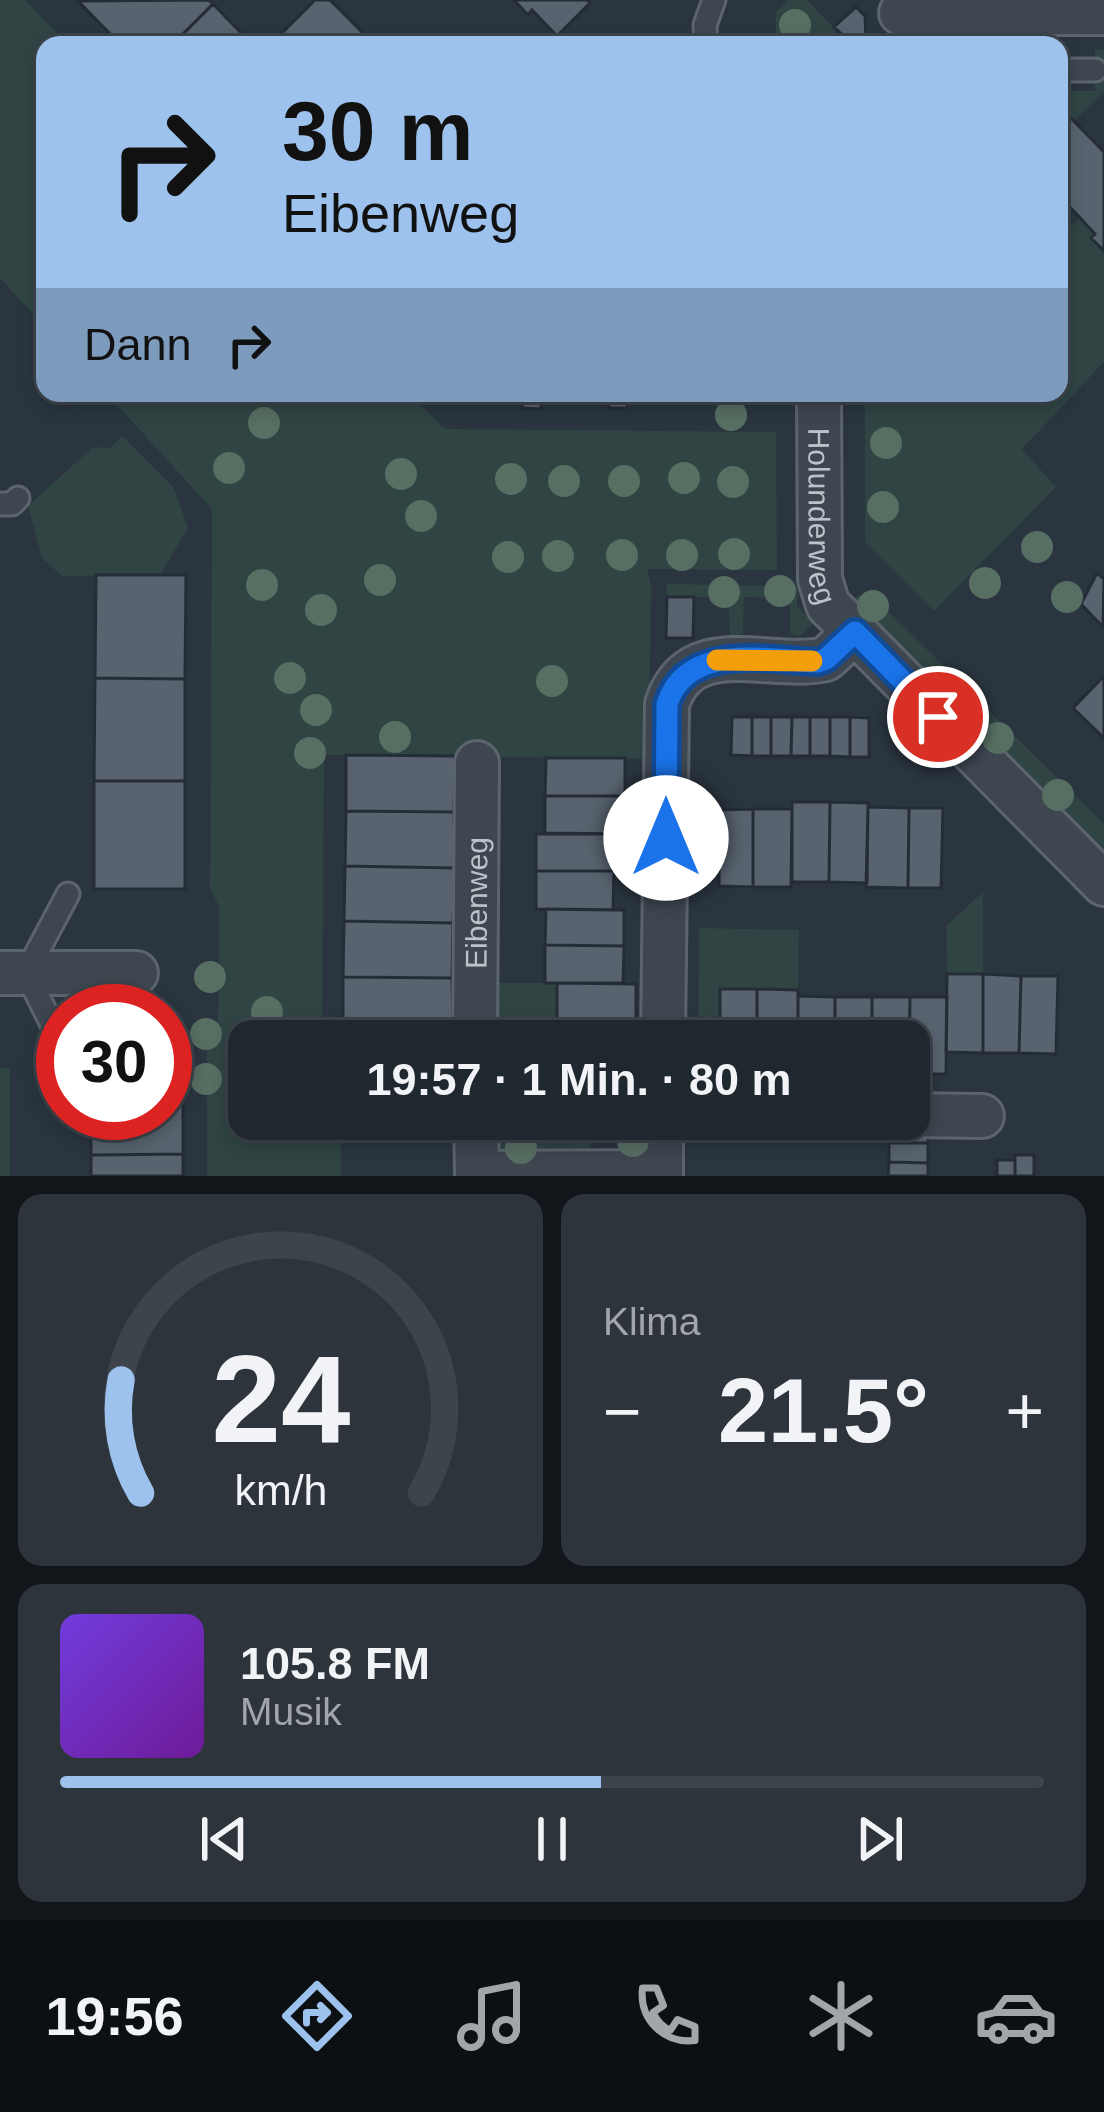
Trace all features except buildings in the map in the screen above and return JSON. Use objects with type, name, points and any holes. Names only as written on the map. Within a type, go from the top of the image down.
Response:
[{"type":"street","points":[[900,19],[1024,7],[1104,14]]},
{"type":"street","name":"Holunderweg","points":[[819,402],[820,579],[828,605],[1104,884]]},
{"type":"street","points":[[663,1020],[667,704],[673,686],[688,670],[712,661],[826,659],[855,632]]},
{"type":"street","name":"Eibenweg","points":[[476,1020],[477,763]]},
{"type":"street","points":[[13,973],[136,973]]},
{"type":"street","points":[[930,1115],[982,1116]]},
{"type":"street","points":[[476,1140],[476,1173],[511,1174],[661,1174],[662,1140]]},
{"type":"lane","points":[[706,36],[714,0]]},
{"type":"lane","points":[[1068,70],[1095,70]]},
{"type":"lane","points":[[36,1007],[13,973],[68,894]]},
{"type":"green space","points":[[0,0],[25,0],[59,36],[36,36],[36,317],[0,278]]},
{"type":"green space","points":[[788,0],[807,0],[841,36],[776,36],[776,12]]},
{"type":"green space","points":[[1104,49],[1104,91],[1074,121],[1068,115],[1068,91],[1095,91],[1095,50]]},
{"type":"green space","points":[[1080,217],[1095,234],[1091,239],[1104,251],[1104,362],[1068,400],[1068,231]]},
{"type":"green space","points":[[114,402],[417,402],[445,429],[776,432],[777,570],[647,569],[651,585],[649,759],[324,755],[322,1020],[228,1020],[228,1140],[341,1140],[341,1176],[207,1176],[207,1042],[218,1020],[219,907],[210,887],[212,509]]},
{"type":"green space","points":[[865,402],[1066,402],[1022,449],[1056,487],[934,611],[865,542]]},
{"type":"green space","points":[[122,436],[174,488],[188,528],[160,575],[62,576],[42,558],[28,506],[93,447],[110,448]]},
{"type":"green space","points":[[666,584],[798,586],[797,607],[813,623],[800,636],[794,635],[790,632],[790,598],[744,597],[743,634],[730,636],[728,597],[667,597]]},
{"type":"green space","points":[[861,595],[879,602],[1104,824],[1104,852],[851,599]]},
{"type":"green space","points":[[983,892],[983,974],[947,974],[946,926]]},
{"type":"green space","points":[[699,928],[799,930],[798,990],[721,989],[720,1020],[698,1020]]},
{"type":"green space","points":[[488,983],[557,983],[557,1020],[488,1020]]},
{"type":"green space","points":[[0,1068],[10,1068],[10,1176],[0,1176]]},
{"type":"green space","points":[[499,1140],[591,1140],[590,1154],[499,1153]]},
{"type":"slow traffic","points":[[717,660],[812,661]]},
{"type":"route","points":[[666,838],[667,704],[673,686],[697,665],[730,659],[818,662],[855,632],[938,717]]}]
